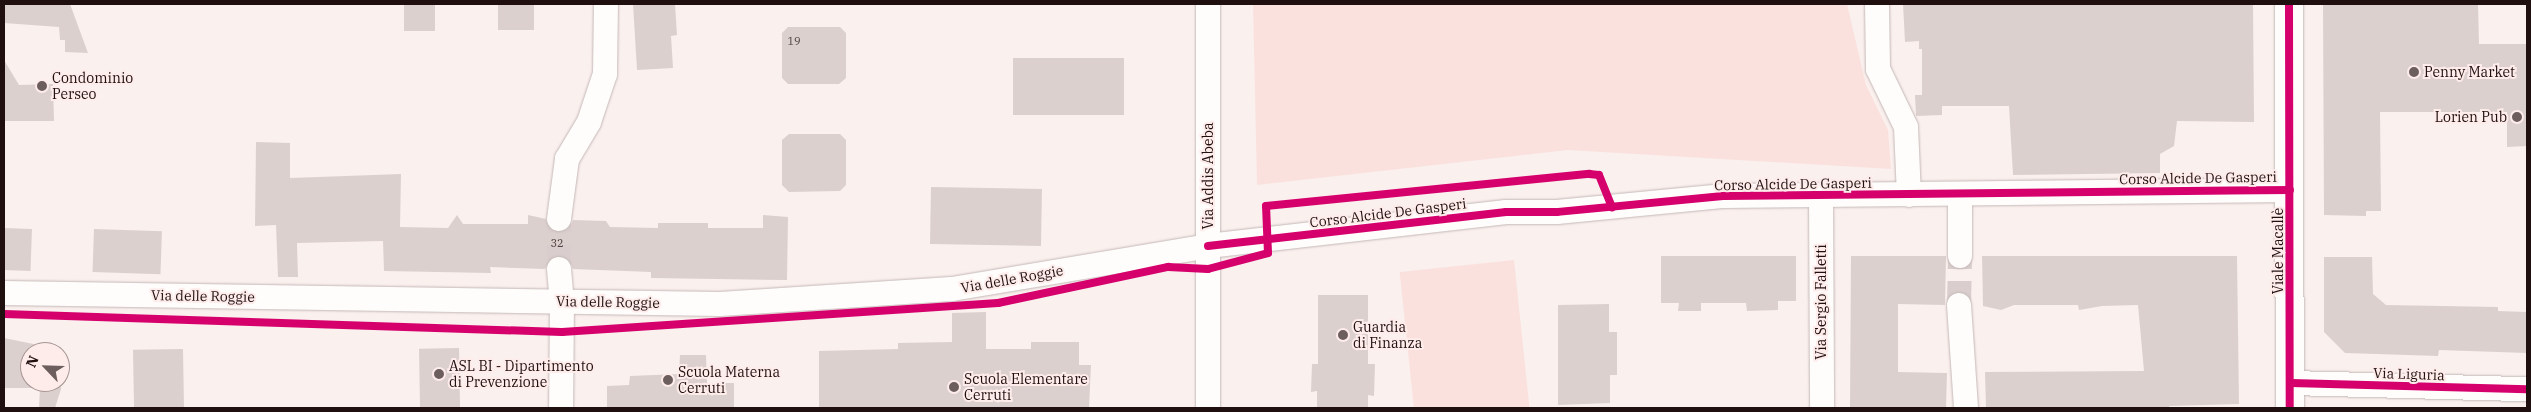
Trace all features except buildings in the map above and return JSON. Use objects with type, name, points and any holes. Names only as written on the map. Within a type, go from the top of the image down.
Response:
[{"type":"street","points":[[559,219],[567,159],[590,122],[605,74],[606,4]]},
{"type":"street","name":"Via Addis Abeba","points":[[1208,4],[1208,408]]},
{"type":"street","points":[[1877,4],[1878,69],[1906,127],[1909,195]]},
{"type":"street","name":"Viale Macallè","points":[[2289,4],[2290,396]]},
{"type":"street","name":"Corso Alcide De Gasperi","points":[[1208,246],[1506,212],[1557,212],[1724,196],[2290,190]]},
{"type":"street","points":[[1960,194],[1960,256]]},
{"type":"street","name":"Via Sergio Falletti","points":[[1821,196],[1822,408]]},
{"type":"street","name":"Via delle Roggie","points":[[4,293],[720,304],[952,289],[1208,246]]},
{"type":"street","points":[[559,269],[562,302],[561,408]]},
{"type":"street","points":[[1959,305],[1966,408]]},
{"type":"street","name":"Via Liguria","points":[[2290,396],[2527,390]]},
{"type":"shaded area","points":[[1253,4],[1847,4],[1866,85],[1888,130],[1891,169],[1568,150],[1257,185]]},
{"type":"shaded area","points":[[1514,260],[1530,408],[1414,408],[1400,272]]},
{"type":"tunnel","points":[[559,219],[559,269]]},
{"type":"tunnel","points":[[1959,305],[1960,256]]},
{"type":"cycle path","points":[[2289,4],[2290,408]]},
{"type":"cycle path","points":[[4,314],[562,332],[998,303],[1168,267],[1208,269],[1268,253],[1266,206],[1589,174],[1599,175],[1612,207]]},
{"type":"cycle path","points":[[1208,246],[1506,212],[1557,212],[1724,196],[2290,190]]},
{"type":"cycle path","points":[[2291,383],[2527,389]]},
{"type":"place","name":"Penny Market","points":[[2414,72]]},
{"type":"place","name":"Condominio Perseo","points":[[42,86]]},
{"type":"place","name":"Lorien Pub","points":[[2517,117]]},
{"type":"place","name":"Guardia di Finanza","points":[[1343,335]]},
{"type":"place","name":"ASL BI - Dipartimento di Prevenzione","points":[[439,374]]},
{"type":"place","name":"Scuola Materna Cerruti","points":[[668,380]]},
{"type":"place","name":"Scuola Elementare Cerruti","points":[[954,387]]}]
